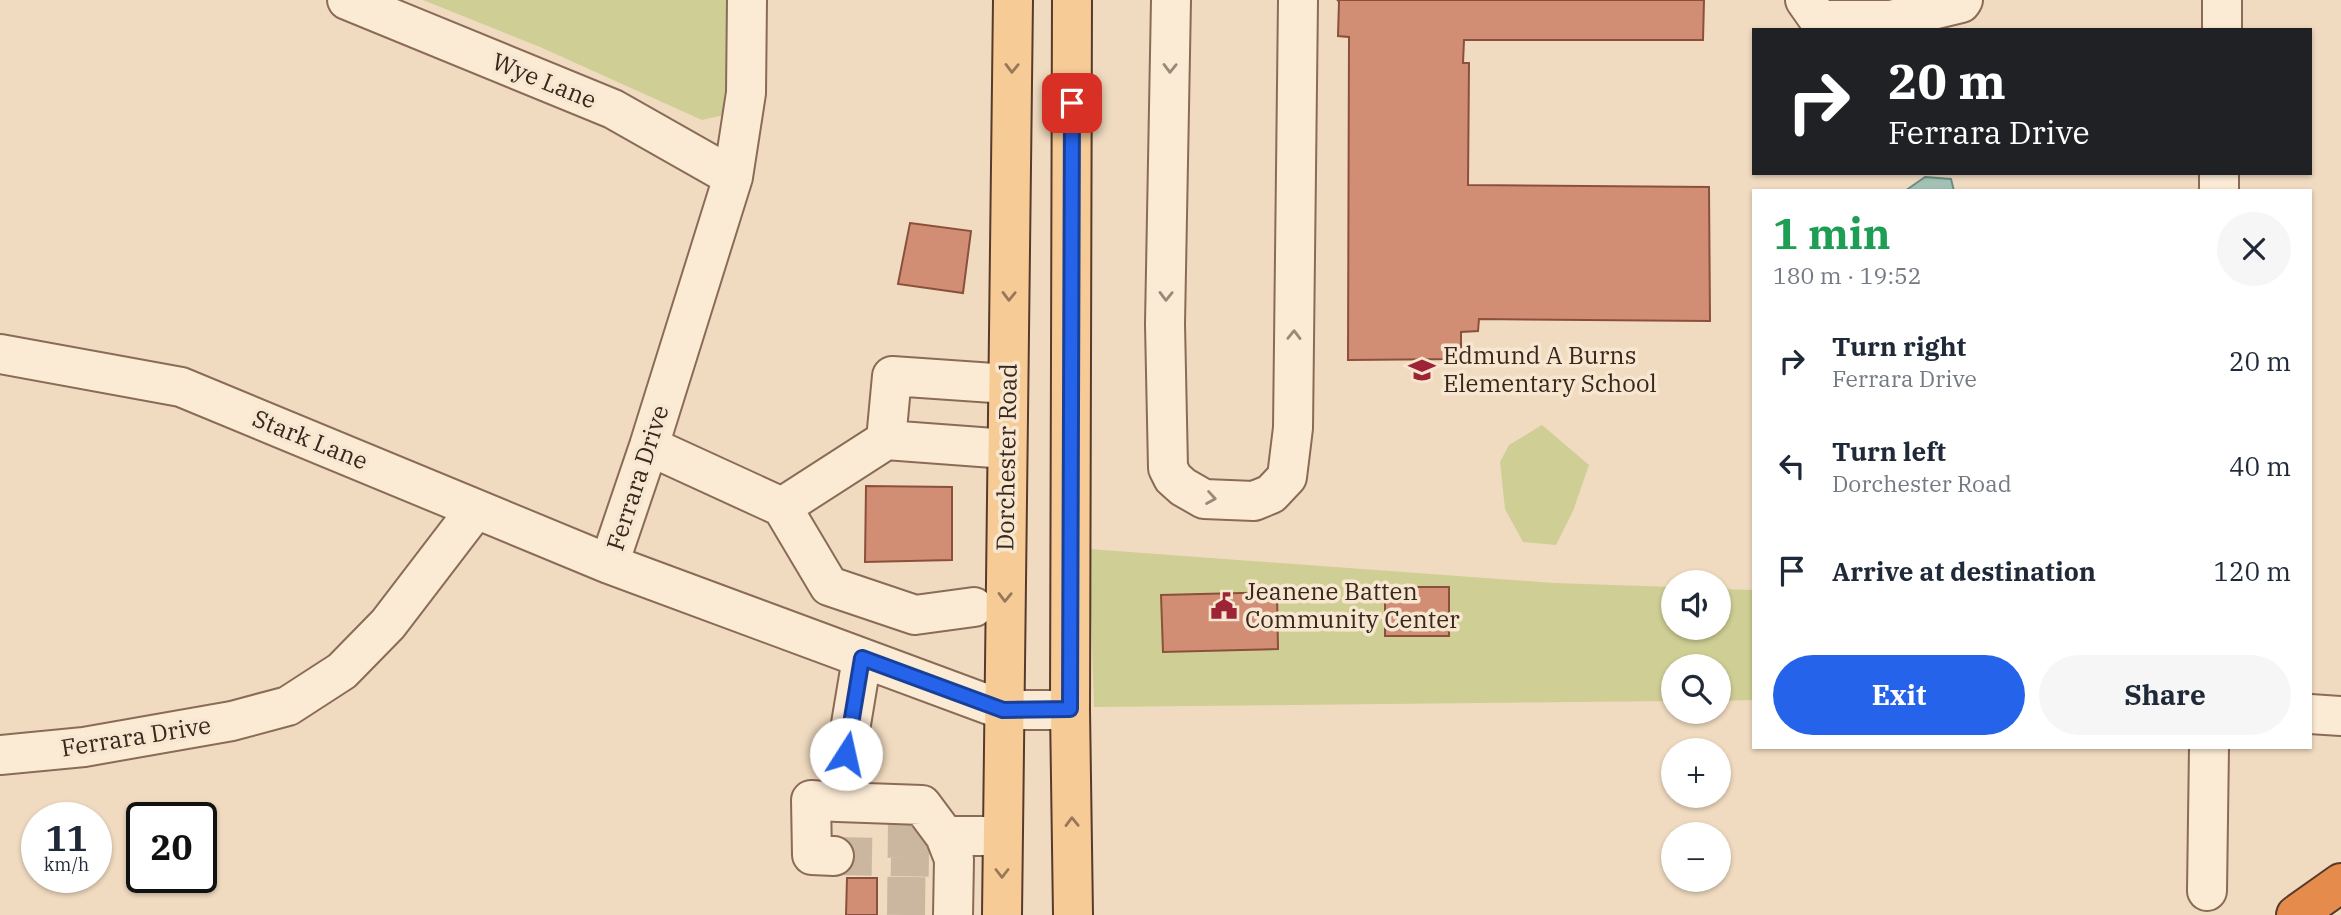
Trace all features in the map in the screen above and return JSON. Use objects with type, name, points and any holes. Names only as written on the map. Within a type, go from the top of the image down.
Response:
[{"type":"highway","points":[[2296,915],[2341,883]]},
{"type":"main road","name":"Dorchester Road","points":[[1002,915],[1013,0]]},
{"type":"main road","points":[[1072,0],[1070,709],[1073,915]]},
{"type":"street","name":"Wye Lane","points":[[347,0],[613,109],[733,177]]},
{"type":"street","name":"Ferrara Drive","points":[[747,0],[746,93],[733,177],[609,564],[1003,710],[1070,709]]},
{"type":"street","points":[[1171,0],[1166,324],[1168,468],[1173,478],[1183,487],[1204,499],[1254,501],[1271,494],[1287,477],[1293,428],[1298,0]]},
{"type":"street","points":[[1805,0],[1819,20],[1891,20],[1961,3],[1963,0]]},
{"type":"street","points":[[2222,0],[2222,28]]},
{"type":"street","name":"Stark Lane","points":[[0,354],[181,387],[609,564]]},
{"type":"street","points":[[886,440],[892,376],[1008,384]]},
{"type":"street","points":[[782,507],[886,440],[1007,449]]},
{"type":"street","points":[[649,446],[782,507],[829,586],[915,615],[974,607]]},
{"type":"street","name":"Ferrara Drive","points":[[0,755],[84,747],[232,722],[288,706],[342,671],[388,624],[476,509]]},
{"type":"street","points":[[811,639],[829,586]]},
{"type":"street","points":[[915,615],[918,679]]},
{"type":"street","points":[[838,802],[862,658]]},
{"type":"street","points":[[2312,714],[2341,716]]},
{"type":"street","points":[[2207,891],[2209,749]]},
{"type":"street","points":[[834,856],[812,855],[811,800],[906,813],[922,805],[946,851],[953,915]]},
{"type":"street","points":[[946,851],[1002,836]]},
{"type":"shaded area","points":[[423,0],[733,0],[733,91],[724,115],[702,120],[540,47]]},
{"type":"shaded area","points":[[1925,177],[1951,179],[1954,189],[1908,189]]},
{"type":"shaded area","points":[[1542,425],[1589,465],[1573,511],[1556,545],[1523,542],[1505,509],[1500,462],[1509,445]]},
{"type":"shaded area","points":[[1089,549],[1554,583],[1661,587],[1661,640],[1731,640],[1731,589],[1752,590],[1752,700],[1731,701],[1731,654],[1661,654],[1661,701],[1094,707]]},
{"type":"building","name":"Edmund A Burns Elementary School","points":[[1337,0],[1704,0],[1703,40],[1464,40],[1463,63],[1469,63],[1468,185],[1709,187],[1710,321],[1479,319],[1478,331],[1461,332],[1461,359],[1348,360],[1349,37],[1338,36]]},
{"type":"building","points":[[910,223],[971,231],[963,293],[898,284]]},
{"type":"building","points":[[866,486],[952,487],[952,560],[865,562]]},
{"type":"building","points":[[1385,587],[1449,587],[1449,636],[1385,636]]},
{"type":"building","points":[[1277,592],[1278,649],[1163,652],[1161,595]]},
{"type":"building","points":[[847,878],[877,878],[877,915],[846,915]]},
{"type":"tunnel","points":[[906,915],[907,821]]},
{"type":"tunnel","points":[[834,856],[940,858]]},
{"type":"place","name":"Edmund A Burns Elementary School","points":[[1422,370]]},
{"type":"place","name":"Jeanene Batten Community Center","points":[[1224,606]]},
{"type":"route","points":[[846,754],[862,658],[1003,710],[1070,709],[1072,103]]}]
